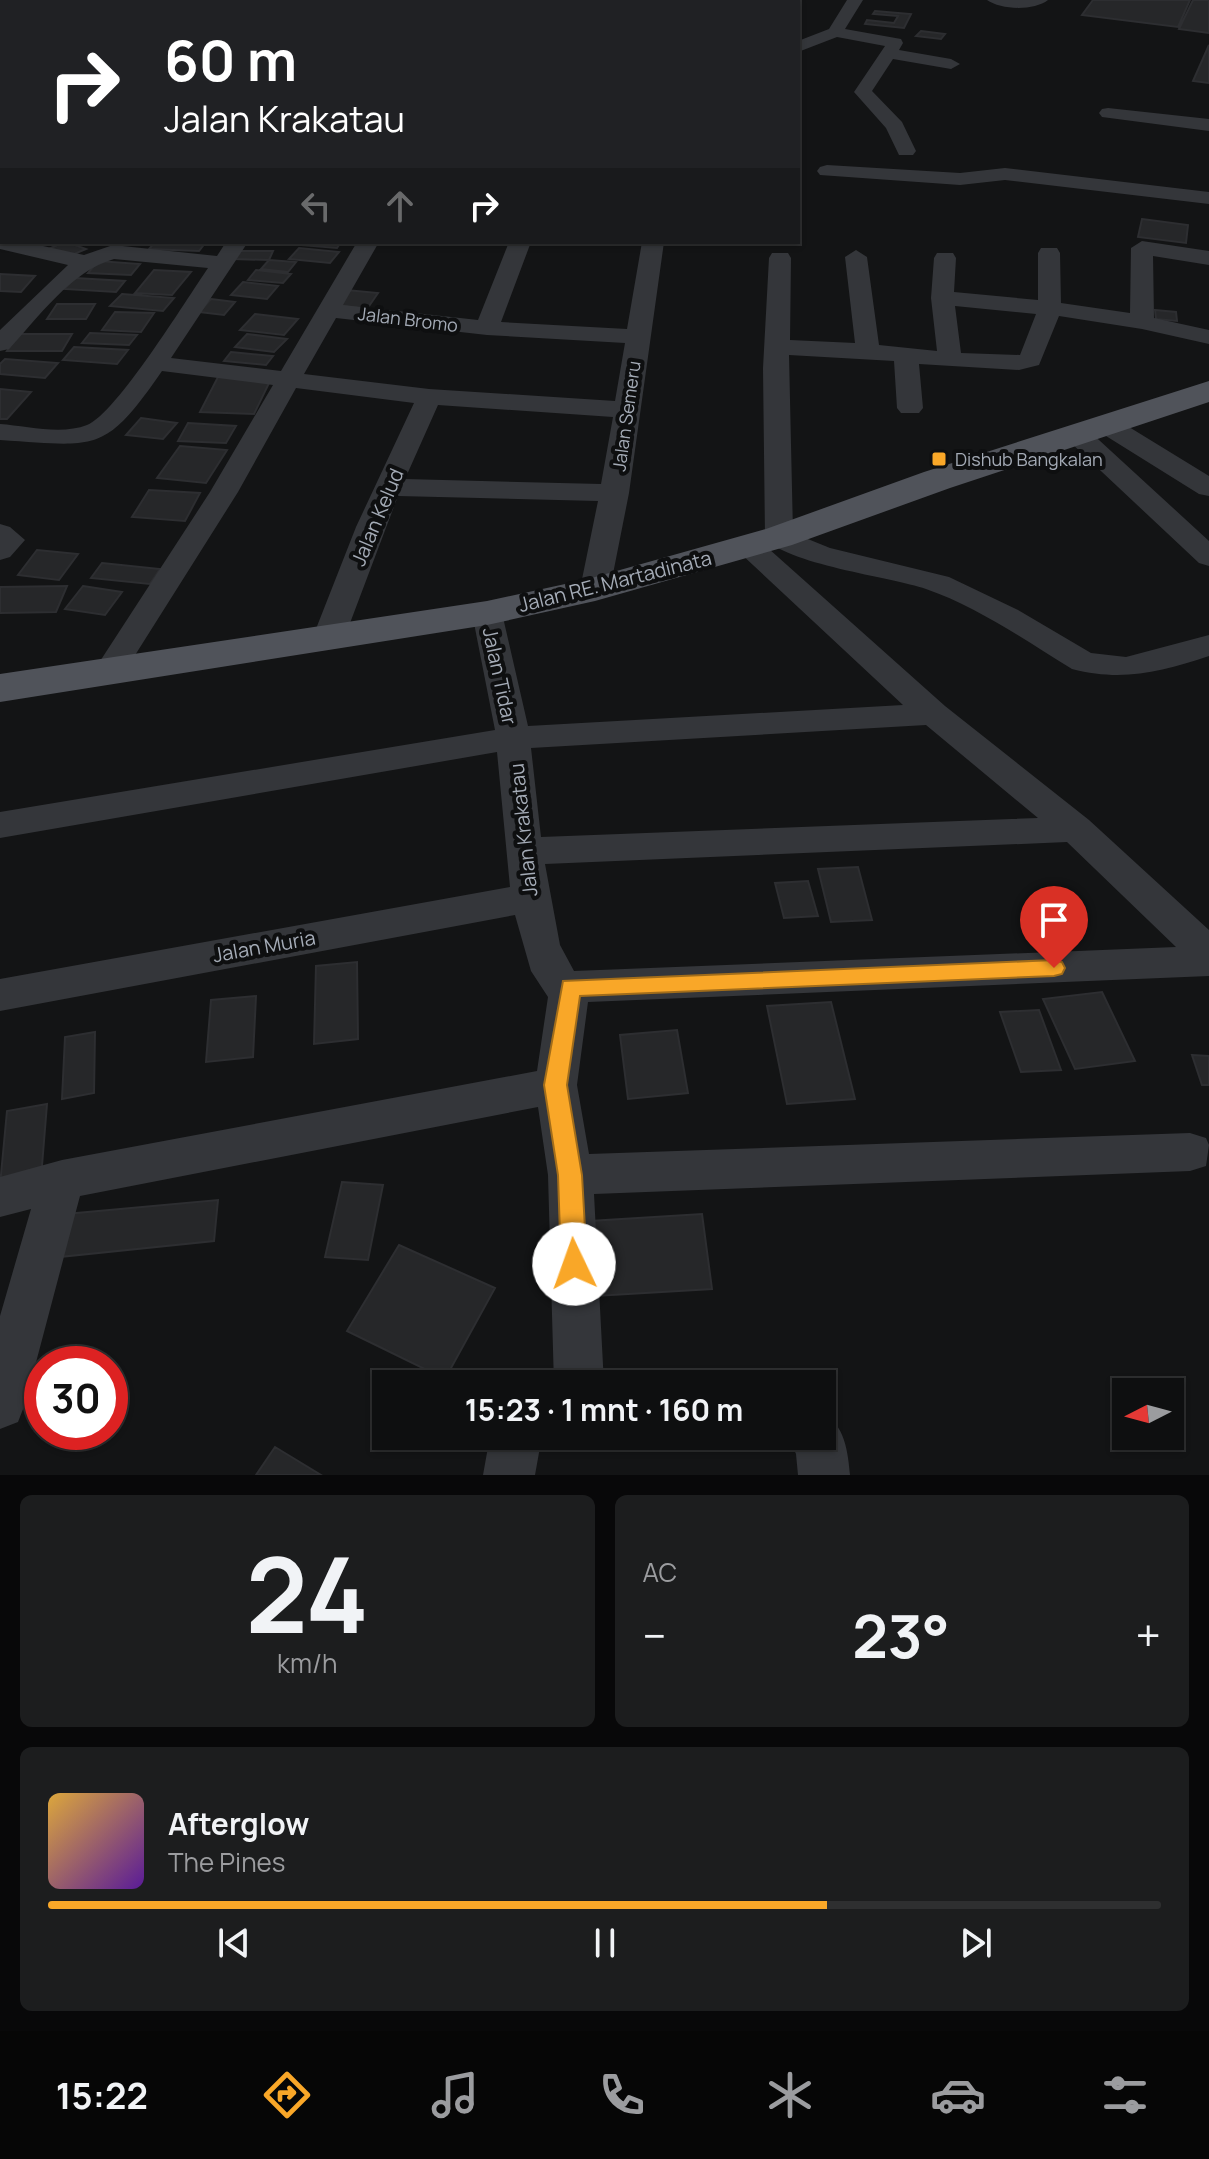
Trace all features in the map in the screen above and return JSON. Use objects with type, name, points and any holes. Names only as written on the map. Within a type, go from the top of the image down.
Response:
[{"type":"main road","name":"Jalan RE. Martadinata","points":[[0,688],[487,613],[595,589],[764,542],[1209,391]]},
{"type":"street","points":[[835,32],[855,0]]},
{"type":"street","points":[[995,0],[1022,3],[1040,0]]},
{"type":"street","points":[[800,46],[835,32],[894,42],[863,92],[895,126],[906,151]]},
{"type":"street","points":[[888,53],[951,64]]},
{"type":"street","points":[[1107,114],[1209,125]]},
{"type":"street","points":[[827,171],[960,179],[1005,174],[1209,198]]},
{"type":"street","points":[[4,244],[85,262]]},
{"type":"street","points":[[0,432],[80,435],[96,431],[109,422],[155,363],[236,244]]},
{"type":"street","points":[[109,672],[224,492],[367,244]]},
{"type":"street","name":"Jalan Bromo","points":[[487,328],[519,244]]},
{"type":"street","name":"Jalan Semeru","points":[[595,589],[615,493],[653,244]]},
{"type":"street","points":[[1142,322],[1142,248],[1209,258]]},
{"type":"street","points":[[0,344],[85,262],[113,252],[222,263]]},
{"type":"street","points":[[778,347],[868,351],[950,360],[1027,362],[1050,308],[1049,253]]},
{"type":"street","points":[[856,257],[868,351]]},
{"type":"street","points":[[780,258],[778,347],[764,542],[933,714],[1076,829],[1209,954]]},
{"type":"street","points":[[945,258],[942,298],[950,360]]},
{"type":"street","points":[[942,298],[1050,308],[1208,335]]},
{"type":"street","name":"Jalan Bromo","points":[[329,310],[487,328],[637,337]]},
{"type":"street","points":[[906,356],[910,408]]},
{"type":"street","points":[[155,363],[289,377],[429,397],[628,410]]},
{"type":"street","name":"Jalan Kelud","points":[[328,639],[388,487],[429,397]]},
{"type":"street","points":[[1092,430],[1209,488]]},
{"type":"street","points":[[1092,430],[1209,557]]},
{"type":"street","points":[[388,487],[615,493]]},
{"type":"street","points":[[0,533],[10,540],[0,551]]},
{"type":"street","points":[[764,542],[938,583],[1007,617],[1083,662],[1126,667],[1166,659],[1209,645]]},
{"type":"street","name":"Jalan Tidar","points":[[487,613],[513,738]]},
{"type":"street","points":[[0,825],[513,738],[933,714]]},
{"type":"street","name":"Jalan Krakatau","points":[[513,738],[528,898],[550,969],[557,982],[570,987]]},
{"type":"street","points":[[526,851],[1076,829]]},
{"type":"street","name":"Jalan Muria","points":[[0,995],[528,898]]},
{"type":"street","points":[[578,1370],[570,1175],[556,1085],[570,987],[1209,961]]},
{"type":"street","points":[[0,1197],[62,1180],[556,1085]]},
{"type":"street","points":[[570,1175],[1190,1152]]},
{"type":"street","points":[[0,1404],[62,1180]]},
{"type":"street","points":[[509,1475],[513,1450]]},
{"type":"street","points":[[821,1450],[824,1475]]},
{"type":"building","points":[[1093,0],[1190,0],[1178,27],[1082,15]]},
{"type":"building","points":[[1193,0],[1209,0],[1209,33],[1179,29]]},
{"type":"building","points":[[875,11],[911,14],[904,28],[865,24],[867,20],[894,23],[898,16],[873,14]]},
{"type":"building","points":[[921,31],[945,34],[941,39],[916,36]]},
{"type":"building","points":[[1209,45],[1209,83],[1193,81]]},
{"type":"building","points":[[1142,219],[1188,225],[1186,243],[1138,237]]},
{"type":"building","points":[[60,244],[86,249],[67,257],[46,250]]},
{"type":"building","points":[[153,244],[204,244],[199,251],[149,249]]},
{"type":"building","points":[[301,244],[340,244],[337,248]]},
{"type":"building","points":[[299,248],[339,252],[330,263],[289,259]]},
{"type":"building","points":[[239,251],[273,251],[269,260],[234,259]]},
{"type":"building","points":[[269,260],[296,262],[288,272],[261,269]]},
{"type":"building","points":[[98,261],[140,264],[131,275],[88,273]]},
{"type":"building","points":[[154,270],[191,272],[172,295],[135,293]]},
{"type":"building","points":[[256,270],[291,274],[283,283],[248,280]]},
{"type":"building","points":[[0,274],[35,276],[21,292],[0,291]]},
{"type":"building","points":[[75,278],[125,281],[116,292],[64,289]]},
{"type":"building","points":[[243,282],[278,286],[267,299],[231,295]]},
{"type":"building","points":[[346,290],[378,293],[367,309],[334,305]]},
{"type":"building","points":[[122,294],[174,298],[163,311],[110,306]]},
{"type":"building","points":[[211,299],[235,302],[224,315],[199,312]]},
{"type":"building","points":[[57,304],[95,304],[86,319],[47,319]]},
{"type":"building","points":[[1155,310],[1176,312],[1177,321],[1156,319]]},
{"type":"building","points":[[115,312],[154,313],[141,332],[102,330]]},
{"type":"building","points":[[255,314],[298,319],[284,335],[240,330]]},
{"type":"building","points":[[90,333],[137,335],[129,345],[82,343]]},
{"type":"building","points":[[19,334],[72,334],[62,351],[7,351]]},
{"type":"building","points":[[247,334],[287,339],[274,352],[235,347]]},
{"type":"building","points":[[74,347],[128,350],[117,364],[63,360]]},
{"type":"building","points":[[231,352],[273,356],[266,365],[224,361]]},
{"type":"building","points":[[5,359],[58,363],[45,378],[0,374],[0,364]]},
{"type":"building","points":[[219,375],[272,377],[254,414],[200,412]]},
{"type":"building","points":[[0,389],[31,392],[7,419],[0,419]]},
{"type":"building","points":[[141,418],[177,423],[163,439],[126,435]]},
{"type":"building","points":[[188,423],[236,426],[226,443],[178,441]]},
{"type":"building","points":[[180,446],[227,450],[206,483],[157,478]]},
{"type":"building","points":[[149,490],[200,493],[185,521],[132,517]]},
{"type":"building","points":[[37,550],[78,554],[59,580],[18,575]]},
{"type":"building","points":[[102,563],[160,569],[150,584],[91,578]]},
{"type":"building","points":[[67,586],[56,612],[0,613],[0,587]]},
{"type":"building","points":[[83,586],[122,592],[105,615],[65,609]]},
{"type":"building","points":[[858,867],[872,920],[831,922],[818,869]]},
{"type":"building","points":[[808,881],[818,916],[784,918],[775,883]]},
{"type":"building","points":[[357,962],[358,1039],[314,1044],[316,966]]},
{"type":"building","points":[[1102,992],[1135,1061],[1075,1069],[1043,999]]},
{"type":"building","points":[[256,996],[253,1057],[206,1062],[211,1000]]},
{"type":"building","points":[[831,1002],[855,1099],[787,1104],[767,1006]]},
{"type":"building","points":[[1039,1010],[1061,1070],[1021,1072],[1000,1012]]},
{"type":"building","points":[[677,1030],[688,1093],[628,1099],[620,1035]]},
{"type":"building","points":[[95,1032],[94,1093],[62,1099],[65,1037]]},
{"type":"building","points":[[1192,1055],[1209,1056],[1209,1085],[1202,1085]]},
{"type":"building","points":[[47,1104],[41,1178],[0,1185],[7,1111]]},
{"type":"building","points":[[342,1182],[383,1185],[368,1260],[325,1257]]},
{"type":"building","points":[[218,1200],[214,1241],[59,1257],[66,1214]]},
{"type":"building","points":[[702,1214],[712,1289],[595,1296],[590,1221]]},
{"type":"building","points":[[399,1245],[495,1288],[450,1370],[427,1370],[347,1331]]},
{"type":"building","points":[[275,1447],[321,1475],[256,1475]]},
{"type":"place","name":"Dishub Bangkalan","points":[[939,459]]},
{"type":"route","points":[[574,1264],[570,1175],[556,1085],[570,987],[1054,968]]}]
